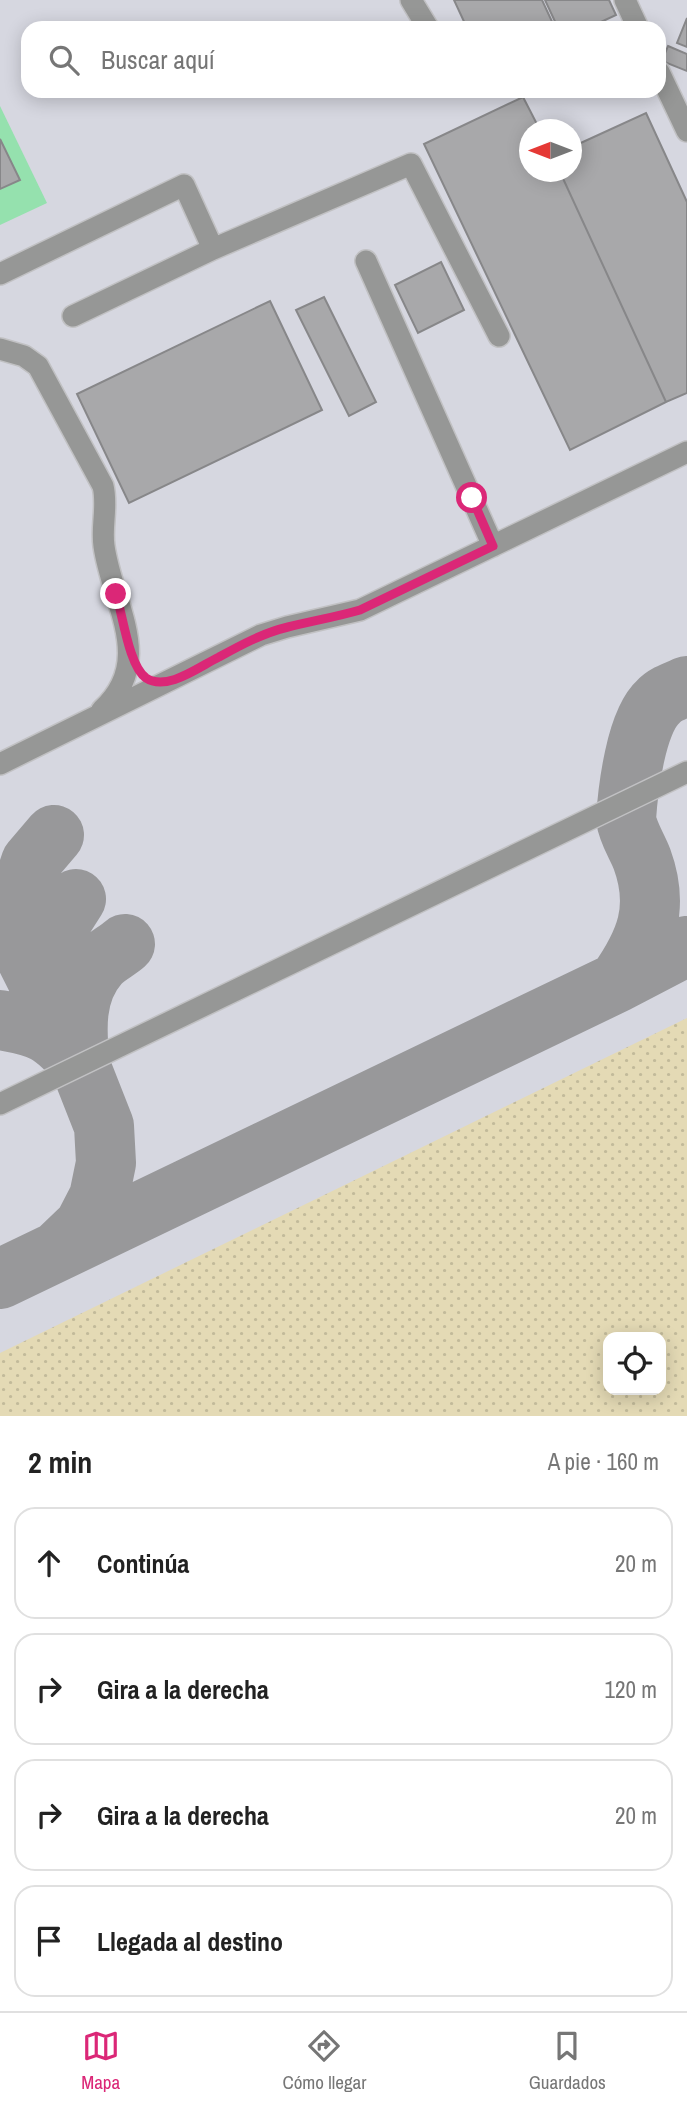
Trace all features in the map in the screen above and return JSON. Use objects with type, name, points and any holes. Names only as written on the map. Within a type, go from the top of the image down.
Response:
[{"type":"lane","points":[[411,0],[424,21]]},
{"type":"lane","points":[[625,0],[635,21]]},
{"type":"lane","points":[[666,87],[687,131]]},
{"type":"lane","points":[[73,316],[212,249],[411,164],[499,336]]},
{"type":"lane","points":[[0,274],[184,186],[212,249]]},
{"type":"lane","points":[[366,261],[493,546]]},
{"type":"lane","points":[[0,349],[24,356],[38,366],[99,477],[105,496],[103,527],[106,557],[129,640],[129,653],[119,691],[87,723]]},
{"type":"lane","points":[[0,764],[261,635],[360,610],[687,452]]},
{"type":"lane","points":[[129,653],[147,679],[160,683],[173,680]]},
{"type":"lane","points":[[0,1104],[687,772]]},
{"type":"shaded area","points":[[0,0],[687,0],[687,1416],[0,1416]]},
{"type":"sand","points":[[687,1018],[687,1416],[0,1416],[0,1353]]},
{"type":"green space","points":[[0,106],[47,203],[0,225]]},
{"type":"building","points":[[454,0],[542,0],[552,21],[464,21]]},
{"type":"building","points":[[545,0],[609,0],[616,15],[603,21],[555,21]]},
{"type":"building","points":[[687,18],[687,47],[677,43]]},
{"type":"building","points":[[668,46],[687,54],[687,71],[666,63]]},
{"type":"building","points":[[521,98],[524,98],[534,119],[519,119],[519,182],[565,182],[666,402],[570,450],[424,144]]},
{"type":"building","points":[[646,113],[687,202],[687,393],[666,402],[565,182],[582,182],[582,142]]},
{"type":"building","points":[[0,139],[20,180],[0,189]]},
{"type":"building","points":[[441,262],[464,310],[418,333],[395,285]]},
{"type":"building","points":[[324,297],[376,402],[349,416],[296,310]]},
{"type":"building","points":[[270,301],[322,410],[129,503],[77,394]]},
{"type":"taxiway","points":[[618,982],[643,938],[650,909],[647,877],[626,819],[634,757],[650,712],[664,697],[687,686]]},
{"type":"taxiway","points":[[15,938],[19,897],[31,862],[54,835]]},
{"type":"taxiway","points":[[51,1005],[45,970],[55,932],[76,899]]},
{"type":"taxiway","points":[[0,906],[80,1065],[104,1126],[106,1163],[99,1197],[84,1226],[60,1249]]},
{"type":"taxiway","points":[[80,1064],[78,1025],[85,987],[99,964],[125,944]]},
{"type":"taxiway","points":[[0,1279],[618,982],[687,946]]},
{"type":"taxiway","points":[[0,1020],[26,1025],[45,1033],[62,1045],[80,1064]]},
{"type":"route","points":[[116,594],[129,640],[129,653],[139,671],[147,679],[160,683],[173,680],[261,635],[360,610],[493,546],[472,498]]}]
